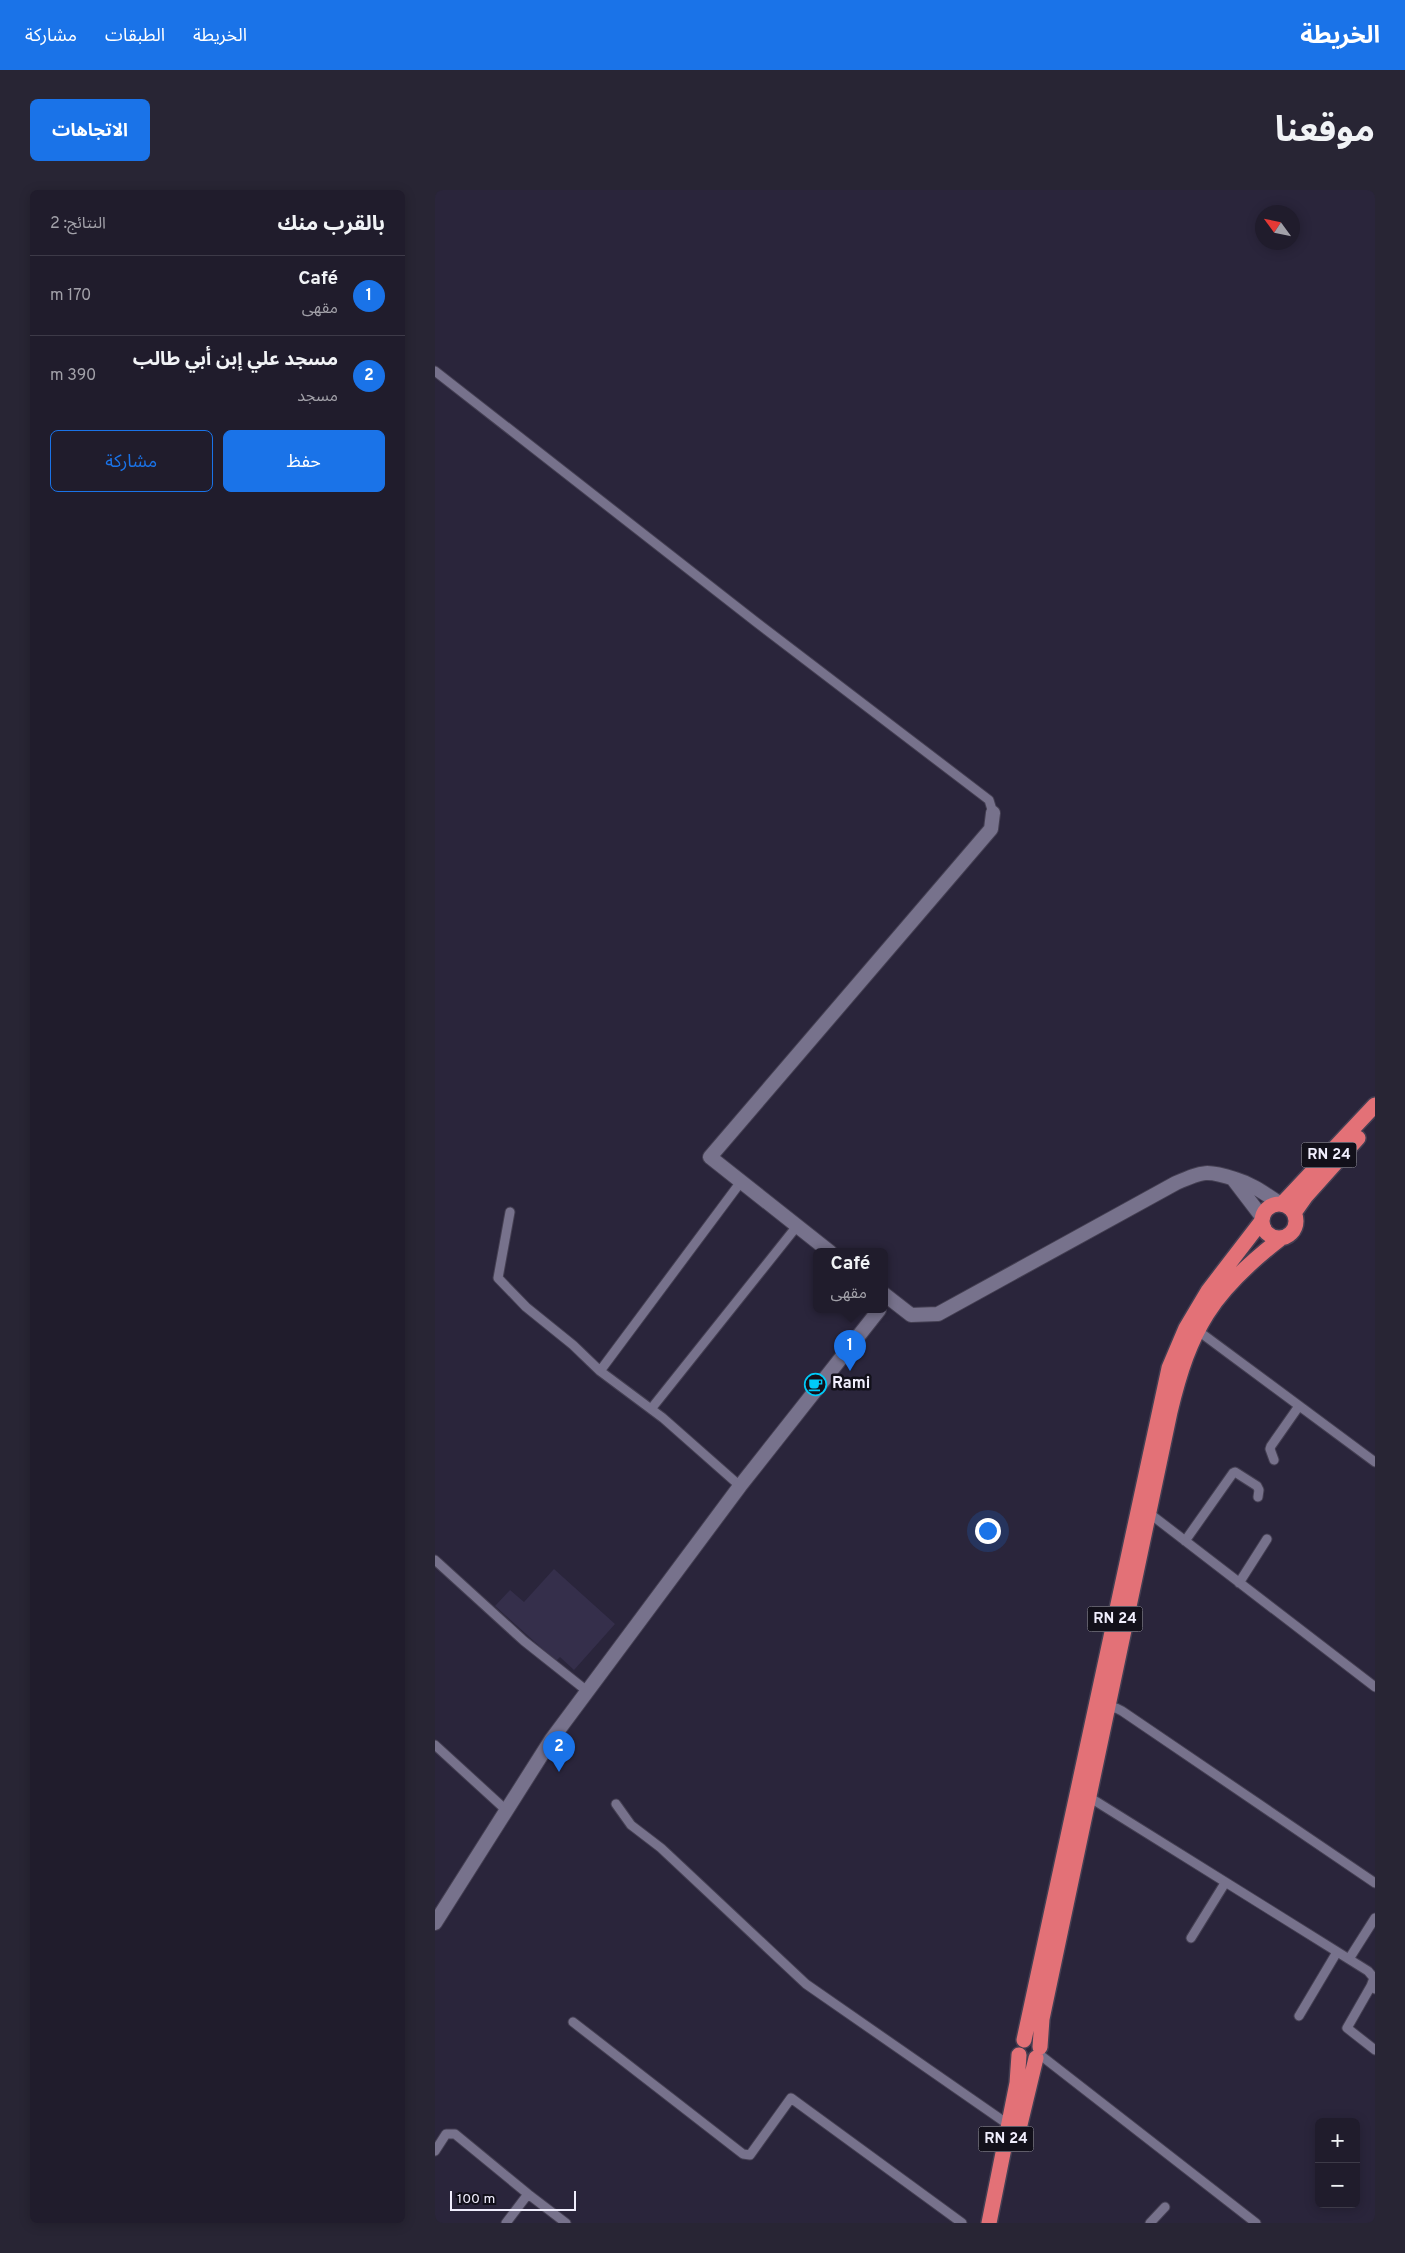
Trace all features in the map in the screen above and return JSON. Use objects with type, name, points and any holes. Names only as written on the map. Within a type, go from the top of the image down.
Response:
[{"type":"highway","name":"RN 24","points":[[1285,1207],[1375,1105]]},
{"type":"highway","name":"RN 24","points":[[1285,1207],[1306,1196],[1375,1119]]},
{"type":"highway","points":[[1268,1207],[1285,1207],[1296,1222],[1294,1230],[1288,1236],[1280,1238],[1267,1234],[1261,1220],[1268,1207]]},
{"type":"highway","name":"RN 24","points":[[1024,2040],[1169,1368],[1186,1328],[1208,1291],[1261,1220]]},
{"type":"highway","name":"RN 24","points":[[999,2223],[1026,2096],[1038,2053],[1042,2019],[1175,1393],[1197,1330],[1209,1309],[1226,1287],[1280,1238]]},
{"type":"highway","points":[[1034,2039],[1038,2053],[1029,2060],[1019,2055],[1018,2048],[1024,2040],[1034,2039]]},
{"type":"highway","name":"RN 24","points":[[989,2223],[1017,2083],[1019,2055]]},
{"type":"main road","points":[[825,1248],[740,1183],[710,1157],[991,829],[993,813]]},
{"type":"main road","points":[[888,1300],[911,1315],[937,1314],[1176,1183],[1195,1175],[1211,1172],[1219,1173],[1257,1187],[1285,1207]]},
{"type":"main road","points":[[1233,1178],[1261,1220]]},
{"type":"main road","points":[[435,1923],[551,1740],[739,1486],[877,1313]]},
{"type":"street","points":[[435,371],[756,622],[989,800],[993,813]]},
{"type":"street","points":[[600,1371],[740,1183]]},
{"type":"street","points":[[510,1212],[498,1278],[526,1308],[573,1345],[600,1371],[651,1409],[739,1486]]},
{"type":"street","points":[[651,1409],[797,1226]]},
{"type":"street","points":[[1197,1330],[1375,1462]]},
{"type":"street","points":[[1274,1460],[1270,1450],[1271,1446],[1299,1406]]},
{"type":"street","points":[[1185,1541],[1233,1473],[1235,1472],[1257,1486],[1259,1490],[1258,1497]]},
{"type":"street","points":[[1149,1513],[1375,1687]]},
{"type":"street","points":[[1239,1583],[1267,1540]]},
{"type":"street","points":[[435,1560],[524,1640],[587,1691]]},
{"type":"street","points":[[1107,1709],[1116,1708],[1123,1711],[1375,1883]]},
{"type":"street","points":[[435,1745],[506,1810]]},
{"type":"street","points":[[1089,1797],[1225,1884],[1372,1974],[1374,1978],[1373,1987],[1347,2028],[1375,2050]]},
{"type":"street","points":[[616,1804],[631,1825],[661,1848],[806,1984],[1009,2125]]},
{"type":"street","points":[[1191,1938],[1225,1884]]},
{"type":"street","points":[[1349,1959],[1375,1918]]},
{"type":"street","points":[[1299,2016],[1337,1952]]},
{"type":"street","points":[[573,2022],[743,2154],[750,2155],[791,2098],[962,2223]]},
{"type":"street","points":[[1038,2053],[1251,2222]]},
{"type":"street","points":[[435,2151],[446,2134],[455,2134],[566,2223]]},
{"type":"street","points":[[506,2223],[528,2194]]},
{"type":"street","points":[[1151,2223],[1165,2207]]},
{"type":"shaded area","points":[[554,1569],[615,1624],[574,1670],[560,1657],[556,1661],[495,1606],[510,1590],[524,1602]]},
{"type":"place","name":"Café","points":[[850,1371]]},
{"type":"place","name":"Rami","points":[[816,1384]]},
{"type":"place","name":"مسجد علي إبن أبي طالب","points":[[559,1772]]}]
